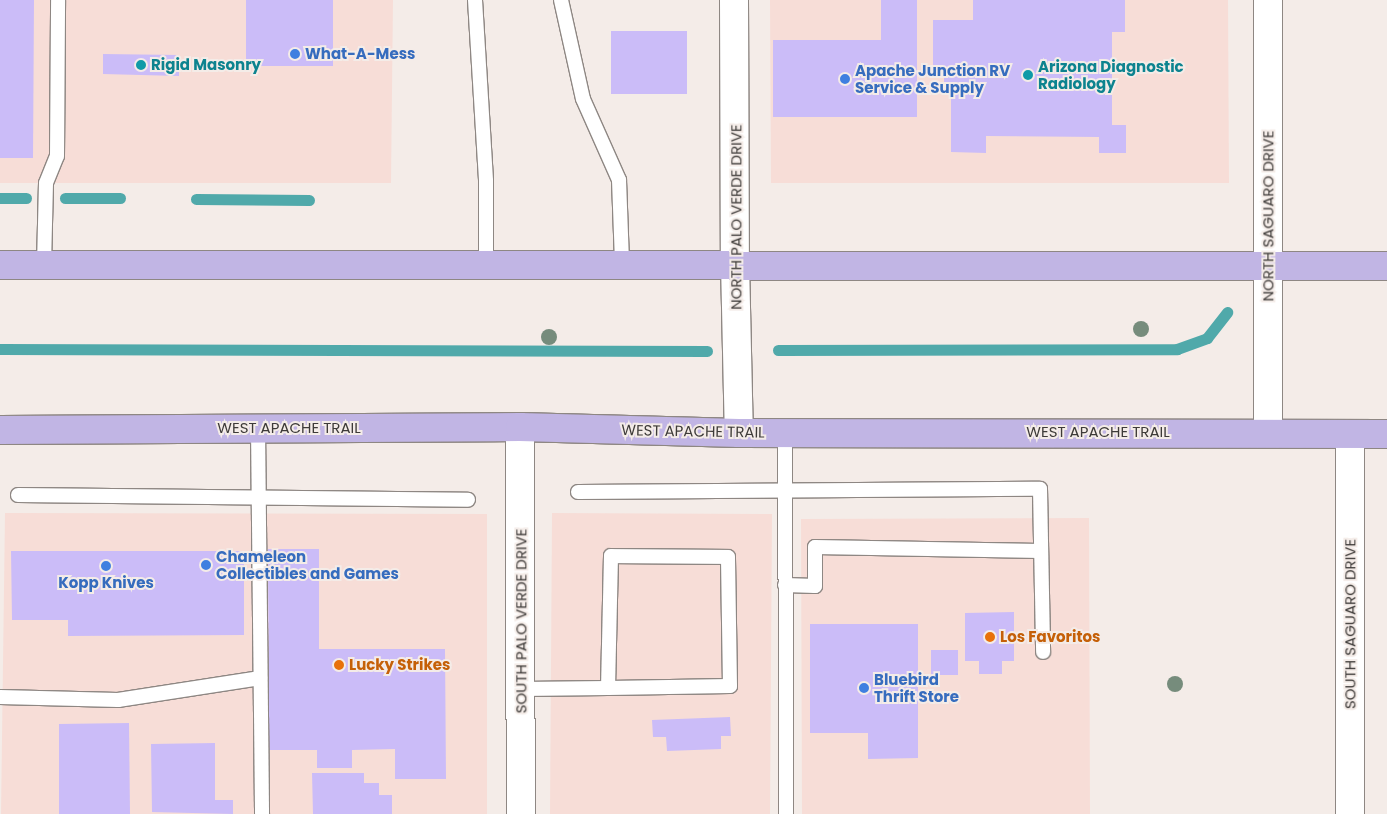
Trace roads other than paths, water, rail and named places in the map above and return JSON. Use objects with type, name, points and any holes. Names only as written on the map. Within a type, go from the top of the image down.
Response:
[{"type":"main road","points":[[0,265],[735,263],[1387,266]]},
{"type":"main road","name":"WEST APACHE TRAIL","points":[[0,430],[520,427],[740,433],[1387,434]]},
{"type":"street","name":"NORTH PALO VERDE DRIVE","points":[[734,0],[735,263],[740,433]]},
{"type":"street","name":"NORTH SAGUARO DRIVE","points":[[1268,0],[1268,433]]},
{"type":"street","name":"SOUTH PALO VERDE DRIVE","points":[[520,427],[521,814]]},
{"type":"street","name":"SOUTH SAGUARO DRIVE","points":[[1350,434],[1350,814]]},
{"type":"lane","points":[[44,265],[46,183],[57,156],[58,0]]},
{"type":"lane","points":[[476,0],[486,181],[486,263]]},
{"type":"lane","points":[[561,0],[583,99],[619,180],[622,263]]},
{"type":"lane","points":[[258,428],[262,814]]},
{"type":"lane","points":[[785,433],[786,814]]},
{"type":"lane","points":[[578,492],[785,489],[1040,489],[1043,652]]},
{"type":"lane","points":[[18,495],[468,500]]},
{"type":"lane","points":[[785,585],[816,586],[815,547],[1041,551]]},
{"type":"lane","points":[[521,689],[608,688],[730,686],[728,557],[611,556],[608,688]]},
{"type":"lane","points":[[0,698],[118,700],[260,678]]},
{"type":"waterway","points":[[0,198],[26,198]]},
{"type":"waterway","points":[[65,198],[120,198]]},
{"type":"waterway","points":[[196,199],[309,200]]},
{"type":"waterway","points":[[778,350],[1177,349],[1207,338],[1227,312]]},
{"type":"waterway","points":[[0,349],[707,351]]},
{"type":"place","name":"What-A-Mess","points":[[295,54]]},
{"type":"place","name":"Rigid Masonry","points":[[141,65]]},
{"type":"place","name":"Arizona Diagnostic Radiology","points":[[1028,75]]},
{"type":"place","name":"Apache Junction RV Service & Supply","points":[[845,79]]},
{"type":"place","name":"Chameleon Collectibles and Games","points":[[206,565]]},
{"type":"place","name":"Kopp Knives","points":[[106,566]]},
{"type":"place","name":"Los Favoritos","points":[[990,637]]},
{"type":"place","name":"Lucky Strikes","points":[[339,665]]},
{"type":"place","name":"Bluebird Thrift Store","points":[[864,688]]}]
